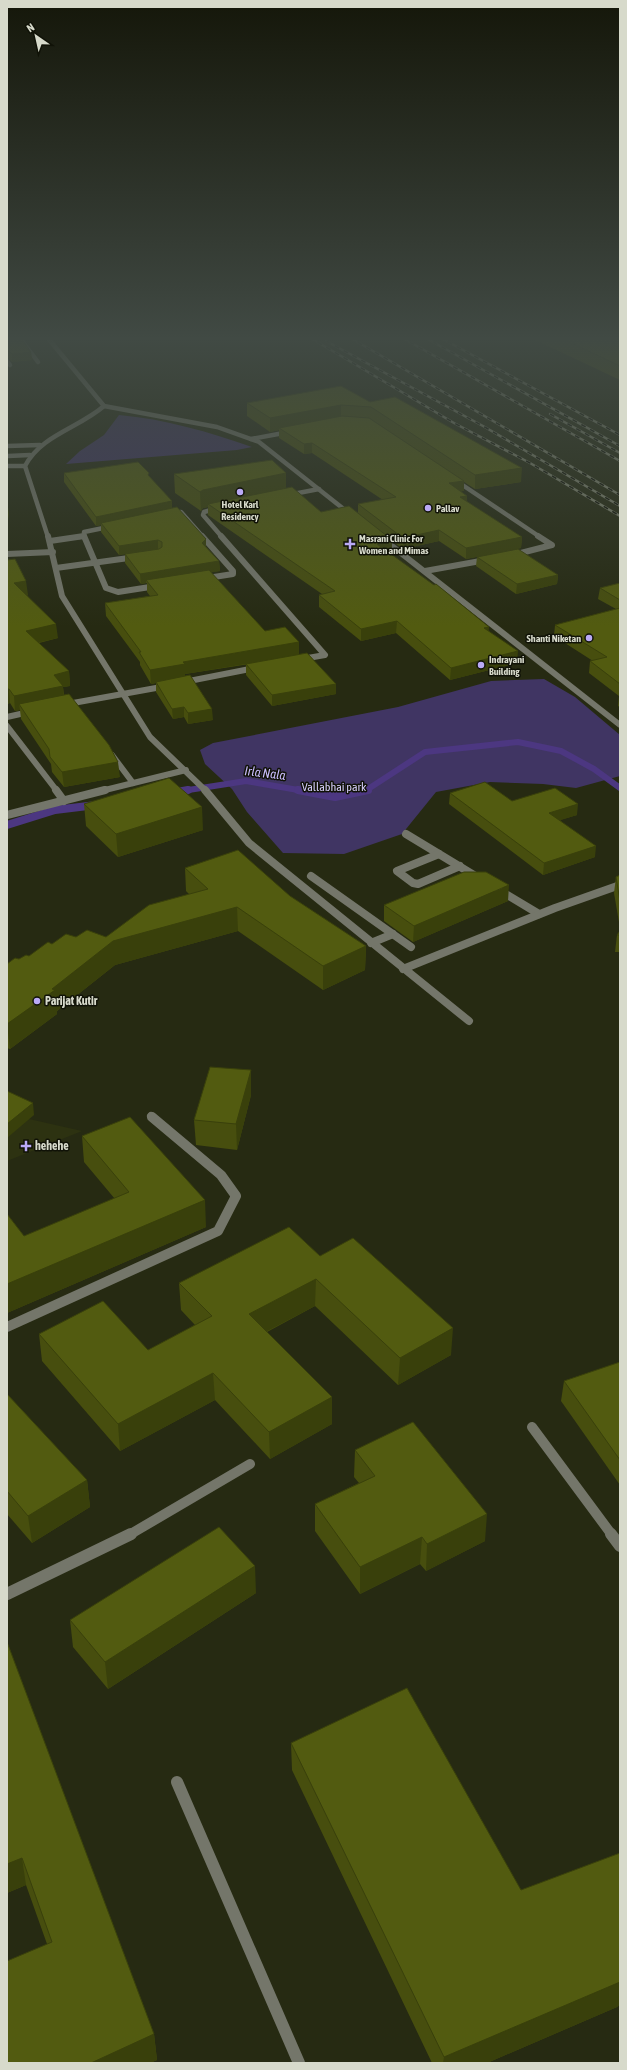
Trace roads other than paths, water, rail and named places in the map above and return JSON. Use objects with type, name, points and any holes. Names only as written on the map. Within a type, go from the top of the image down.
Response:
[{"type":"street","points":[[61,434],[34,450],[25,466],[50,541],[62,596],[150,737],[198,782],[226,814],[248,843],[403,970],[469,1021]]},
{"type":"street","points":[[234,434],[259,442],[356,518]]},
{"type":"street","points":[[250,440],[283,434]]},
{"type":"street","points":[[12,448],[40,445]]},
{"type":"street","points":[[7,446],[12,448],[34,450]]},
{"type":"street","points":[[12,448],[8,458],[30,456]]},
{"type":"street","points":[[7,466],[25,466]]},
{"type":"street","points":[[451,478],[552,544],[529,552],[507,556]]},
{"type":"street","points":[[281,496],[319,489]]},
{"type":"street","points":[[228,506],[204,512],[203,516],[325,655],[294,661]]},
{"type":"street","points":[[175,512],[183,514],[193,525],[233,571],[233,574],[118,592],[106,588],[84,536],[84,532],[90,530],[175,512]]},
{"type":"street","points":[[193,525],[209,523]]},
{"type":"street","points":[[375,533],[620,725]]},
{"type":"street","points":[[50,541],[84,536]]},
{"type":"street","points":[[213,548],[229,546]]},
{"type":"street","points":[[7,554],[53,552]]},
{"type":"street","points":[[56,568],[145,556]]},
{"type":"street","points":[[425,571],[492,559]]},
{"type":"street","points":[[178,684],[263,667]]},
{"type":"street","points":[[66,705],[170,685]]},
{"type":"street","points":[[73,703],[77,710]]},
{"type":"street","points":[[7,717],[37,710]]},
{"type":"street","points":[[7,726],[64,801]]},
{"type":"street","points":[[105,746],[133,783]]},
{"type":"street","points":[[7,815],[186,770]]},
{"type":"street","points":[[406,834],[540,914]]},
{"type":"street","points":[[439,854],[397,871],[414,883],[418,884],[460,866]]},
{"type":"street","points":[[301,886],[313,878],[411,947]]},
{"type":"street","points":[[403,970],[540,914],[620,885]]},
{"type":"street","points":[[311,894],[327,888]]},
{"type":"street","points":[[371,943],[393,934]]},
{"type":"street","points":[[7,1327],[218,1231],[236,1196],[221,1175],[151,1116]]},
{"type":"street","points":[[532,1427],[620,1546]]},
{"type":"street","points":[[7,1594],[142,1529],[250,1464]]},
{"type":"street","points":[[176,1782],[299,2063]]},
{"type":"waterway","name":"Irla Nala","points":[[366,790],[425,752],[518,742],[561,751],[594,769],[620,788]]},
{"type":"waterway","name":"Irla Nala","points":[[186,790],[246,781],[304,791]]},
{"type":"waterway","name":"Irla Nala","points":[[172,793],[186,790]]},
{"type":"waterway","name":"Irla Nala","points":[[182,791],[186,790]]},
{"type":"waterway","name":"Irla Nala","points":[[298,790],[335,797],[366,790]]},
{"type":"waterway","name":"Irla Nala","points":[[7,825],[55,810],[96,805]]},
{"type":"railway","points":[[474,434],[530,463],[620,516]]},
{"type":"railway","points":[[496,434],[620,506]]},
{"type":"railway","points":[[515,434],[620,495]]},
{"type":"railway","points":[[572,434],[620,461]]},
{"type":"railway","points":[[585,434],[620,453]]},
{"type":"railway","points":[[598,434],[620,446]]},
{"type":"place","name":"Hotel Karl Residency","points":[[240,492]]},
{"type":"place","name":"Pallav","points":[[428,508]]},
{"type":"place","name":"Masrani Clinic For Women and Mimas","points":[[350,544]]},
{"type":"place","name":"Shanti Niketan","points":[[589,638]]},
{"type":"place","name":"Indrayani Building","points":[[481,665]]},
{"type":"place","name":"Parijat Kutir","points":[[37,1001]]},
{"type":"place","name":"hehehe","points":[[26,1146]]},
{"type":"park label","name":"Vallabhai park","points":[[334,787]]}]
